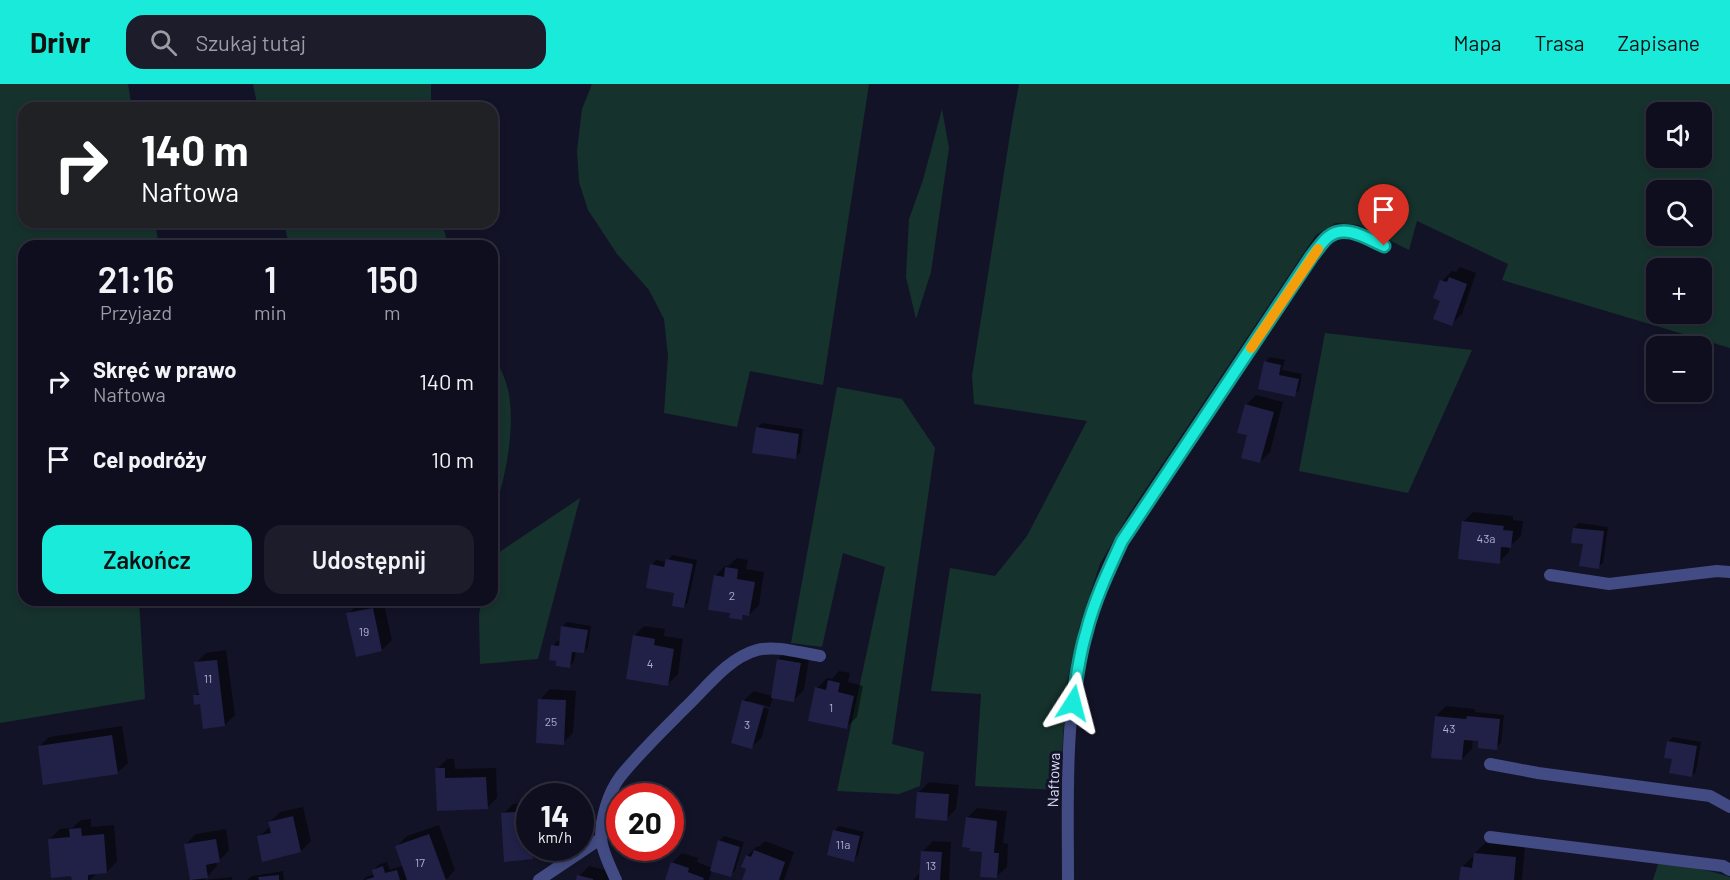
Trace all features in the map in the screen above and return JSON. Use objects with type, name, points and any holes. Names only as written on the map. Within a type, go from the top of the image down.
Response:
[{"type":"lane","name":"Naftowa","points":[[1068,880],[1068,765],[1073,703],[1086,633],[1101,586],[1117,551],[1312,256],[1326,239],[1334,233],[1348,232],[1384,246]]},
{"type":"lane","points":[[1550,575],[1609,584],[1717,571],[1730,572]]},
{"type":"lane","points":[[616,880],[600,839],[606,804],[620,778],[651,742],[726,668],[746,654],[769,648],[820,656]]},
{"type":"lane","points":[[1490,764],[1538,773],[1710,796],[1730,807]]},
{"type":"lane","points":[[1490,837],[1724,867],[1730,870]]},
{"type":"lane","points":[[539,880],[600,839]]},
{"type":"green space","points":[[0,84],[128,84],[131,102],[18,102],[18,228],[156,228],[158,240],[18,240],[18,606],[139,606],[145,699],[0,723]]},
{"type":"green space","points":[[253,84],[431,84],[431,102],[257,102]]},
{"type":"green space","points":[[592,84],[869,84],[823,385],[750,371],[737,427],[664,413],[668,356],[664,319],[649,290],[617,254],[588,210],[579,182],[577,151],[582,109]]},
{"type":"green space","points":[[1019,84],[1730,84],[1730,348],[1712,343],[1712,336],[1690,336],[1650,324],[1712,324],[1712,258],[1646,258],[1646,323],[1502,280],[1508,264],[1417,221],[1409,250],[1359,225],[1336,223],[1316,235],[1129,514],[1100,564],[1079,628],[1066,688],[1060,790],[975,786],[981,694],[931,691],[950,568],[995,576],[1027,536],[1087,421],[974,404],[972,376]]},
{"type":"green space","points":[[942,109],[949,148],[931,272],[916,319],[906,277],[909,219],[923,180]]},
{"type":"green space","points":[[285,228],[444,228],[446,240],[288,240]]},
{"type":"green space","points":[[1325,333],[1472,350],[1408,493],[1299,471]]},
{"type":"green space","points":[[498,364],[507,385],[511,415],[508,455],[500,492],[498,491]]},
{"type":"green space","points":[[837,387],[902,399],[935,448],[892,744],[924,752],[920,786],[899,794],[837,791],[885,567],[843,553],[822,647],[791,643]]},
{"type":"green space","points":[[580,498],[538,659],[480,664],[479,614],[481,606],[498,606],[498,553]]},
{"type":"green space","points":[[1658,864],[1703,870],[1730,877],[1730,880],[1653,880]]},
{"type":"building","points":[[1449,277],[1467,284],[1452,326],[1433,319],[1440,301],[1433,298],[1440,280],[1447,282]]},
{"type":"building","points":[[1264,361],[1281,365],[1279,375],[1299,379],[1295,397],[1258,389]]},
{"type":"building","points":[[1245,404],[1274,412],[1260,463],[1241,458],[1247,435],[1237,433]]},
{"type":"building","points":[[756,427],[799,434],[796,459],[752,453]]},
{"type":"building","points":[[1462,521],[1504,526],[1503,530],[1513,531],[1511,548],[1501,547],[1500,564],[1458,559]]},
{"type":"building","points":[[1573,528],[1604,531],[1599,569],[1579,566],[1583,544],[1571,543]]},
{"type":"building","points":[[666,559],[693,564],[684,608],[672,606],[674,593],[646,588],[650,564],[664,567]]},
{"type":"building","points":[[725,567],[738,569],[737,579],[755,582],[749,616],[743,615],[742,620],[729,618],[730,613],[708,610],[714,575],[724,577]]},
{"type":"building","points":[[373,608],[382,651],[356,657],[346,613]]},
{"type":"building","points":[[561,626],[588,630],[584,653],[572,652],[570,668],[556,666],[556,661],[549,660],[551,645],[559,646]]},
{"type":"building","points":[[633,635],[655,639],[654,645],[674,649],[668,686],[626,679]]},
{"type":"building","points":[[777,659],[801,663],[794,702],[771,698]]},
{"type":"building","points":[[217,660],[225,726],[203,729],[200,704],[194,705],[193,695],[199,695],[194,662]]},
{"type":"building","points":[[828,680],[840,683],[838,692],[854,696],[847,729],[808,721],[815,687],[826,690]]},
{"type":"building","points":[[538,699],[566,700],[564,745],[536,743]]},
{"type":"building","points":[[742,700],[764,706],[752,749],[731,743]]},
{"type":"building","points":[[1435,716],[1500,719],[1497,750],[1478,748],[1478,741],[1464,740],[1462,760],[1431,758]]},
{"type":"building","points":[[112,735],[118,774],[43,785],[38,746]]},
{"type":"building","points":[[1667,741],[1697,746],[1692,777],[1669,773],[1672,759],[1664,758]]},
{"type":"building","points":[[435,768],[445,768],[445,778],[486,777],[488,809],[437,811]]},
{"type":"building","points":[[917,792],[949,794],[947,821],[915,818]]},
{"type":"building","points":[[516,812],[516,861],[504,862],[501,813]]},
{"type":"building","points":[[293,816],[301,852],[262,862],[257,836],[271,833],[268,822]]},
{"type":"building","points":[[966,817],[997,821],[994,853],[999,853],[997,878],[980,877],[982,852],[969,851],[970,848],[962,847]]},
{"type":"building","points":[[81,828],[82,836],[104,834],[107,873],[88,875],[88,880],[72,880],[71,876],[51,878],[48,839],[70,837],[69,829]]},
{"type":"building","points":[[833,830],[860,836],[854,862],[827,855]]},
{"type":"building","points":[[429,834],[446,880],[407,880],[395,846]]},
{"type":"building","points":[[216,839],[220,862],[206,865],[208,878],[190,880],[184,844]]},
{"type":"building","points":[[718,840],[740,847],[731,877],[710,871]]},
{"type":"building","points":[[754,850],[785,862],[779,880],[742,880],[746,869],[741,867],[746,855],[751,857]]},
{"type":"building","points":[[921,851],[942,852],[940,880],[919,880]]},
{"type":"building","points":[[1474,853],[1516,857],[1514,880],[1459,880],[1461,866],[1472,868]]},
{"type":"building","points":[[671,862],[689,868],[688,872],[704,878],[703,880],[665,880]]},
{"type":"building","points":[[383,866],[385,873],[397,870],[400,880],[365,880],[374,877],[372,870]]},
{"type":"building","points":[[279,875],[279,880],[259,880],[258,877]]},
{"type":"building","points":[[577,875],[593,879],[593,880],[576,880]]},
{"type":"slow traffic","points":[[1251,348],[1318,249]]},
{"type":"route","points":[[1073,703],[1086,633],[1101,586],[1122,541],[1312,256],[1330,235],[1341,232],[1356,234],[1384,246]]}]
